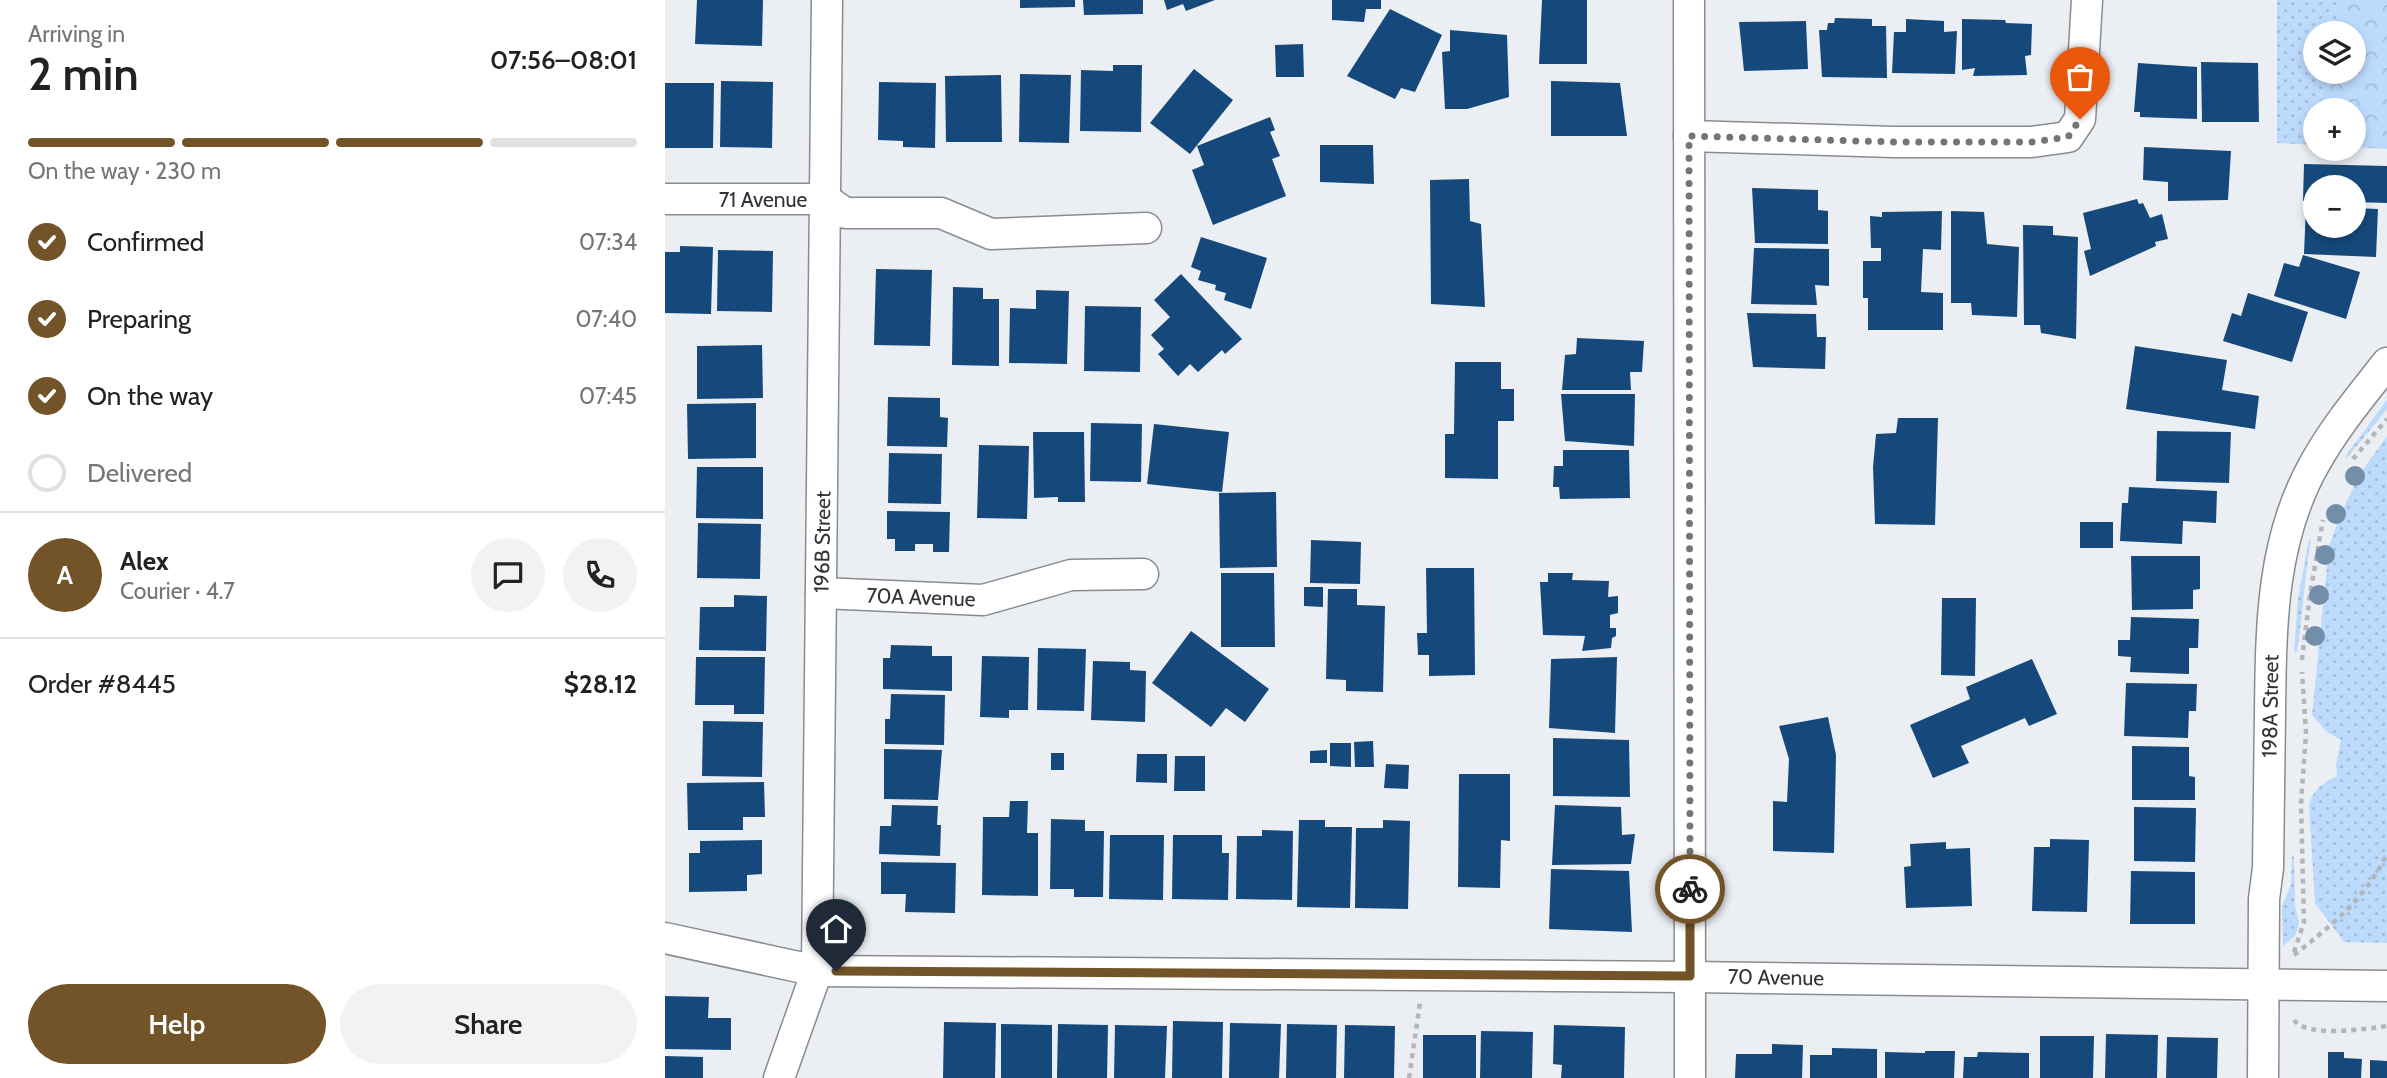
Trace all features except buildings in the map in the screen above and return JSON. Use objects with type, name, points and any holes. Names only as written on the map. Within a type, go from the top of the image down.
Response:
[{"type":"street","name":"196B Street","points":[[779,1078],[817,971],[827,0]]},
{"type":"street","points":[[1689,0],[1689,1078]]},
{"type":"street","points":[[1689,136],[1894,142],[2032,142],[2068,137],[2081,112],[2087,0]]},
{"type":"street","name":"71 Avenue","points":[[665,199],[825,199],[845,212],[941,214],[991,234],[1146,228]]},
{"type":"street","name":"198A Street","points":[[2263,1078],[2264,899],[2268,868],[2271,623],[2277,568],[2294,510],[2314,464],[2345,417],[2387,363]]},
{"type":"street","name":"70A Avenue","points":[[821,593],[983,600],[1070,575],[1143,574]]},
{"type":"street","name":"70 Avenue","points":[[665,938],[817,971],[1690,976],[2387,986]]},
{"type":"path","points":[[2348,468],[2387,419]]},
{"type":"path","points":[[2327,511],[2310,594],[2302,659],[2306,733],[2301,804],[2304,922],[2293,956],[2362,895],[2387,855]]},
{"type":"path","points":[[1409,1078],[1420,1001]]},
{"type":"path","points":[[2294,1022],[2311,1029],[2330,1030],[2387,1026]]},
{"type":"green space","points":[[2277,0],[2342,0],[2338,21],[2303,21],[2303,84],[2323,84],[2320,98],[2303,98],[2303,144],[2277,143]]},
{"type":"green space","points":[[2342,0],[2387,0],[2387,149],[2366,148],[2366,98],[2320,98],[2323,84],[2366,84],[2366,21],[2338,21]]},
{"type":"green space","points":[[2387,400],[2387,409],[2347,458],[2345,457]]},
{"type":"green space","points":[[2387,436],[2387,943],[2344,942],[2315,903],[2309,804],[2320,787],[2337,776],[2336,765],[2341,740],[2327,732],[2312,715],[2329,546],[2362,471]]},
{"type":"green space","points":[[2309,540],[2299,638],[2297,652],[2294,652],[2298,598]]},
{"type":"green space","points":[[2292,856],[2295,906],[2299,924],[2295,936],[2283,946],[2282,906],[2291,884]]},
{"type":"way so far","points":[[1690,889],[1689,136],[1894,142],[2032,142],[2068,137],[2080,119]]},
{"type":"route","points":[[836,971],[1690,976],[1690,889]]}]
